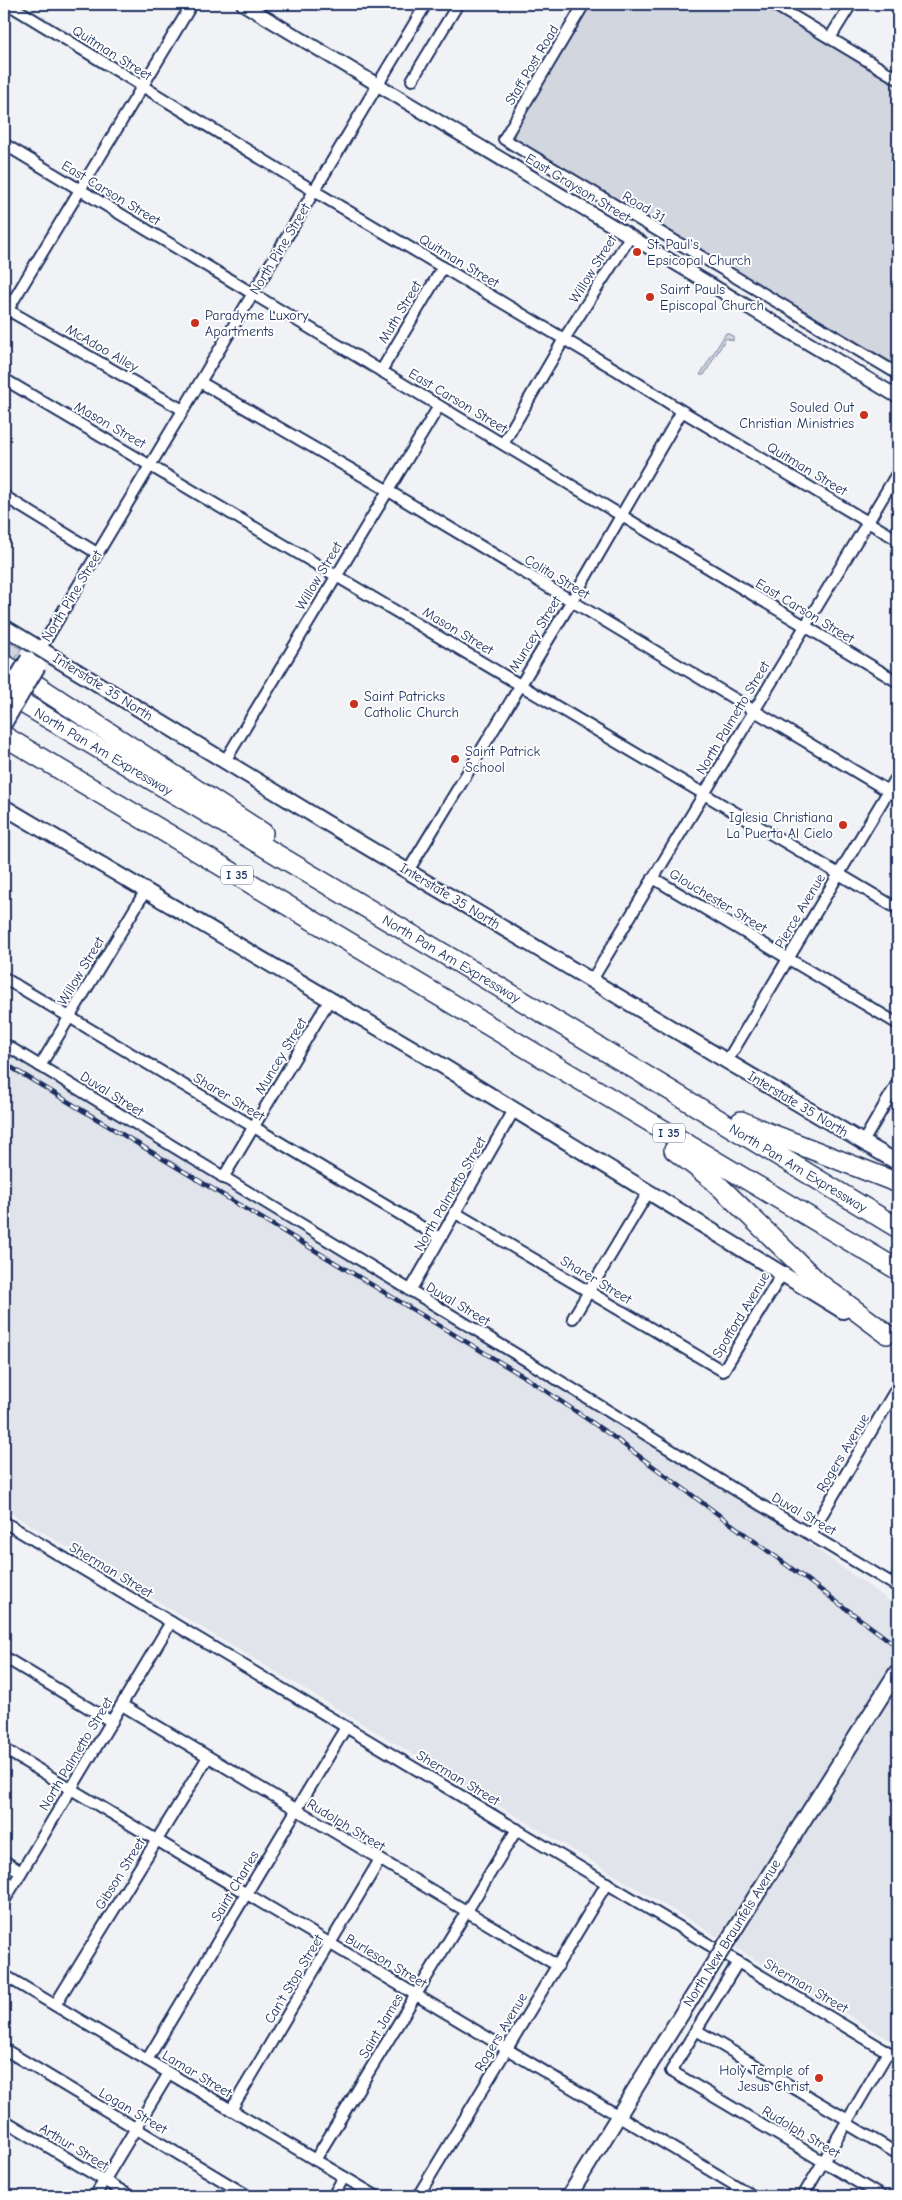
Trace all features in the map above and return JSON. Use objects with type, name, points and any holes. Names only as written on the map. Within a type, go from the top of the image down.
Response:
[{"type":"highway","points":[[4,664],[320,870],[376,914]]},
{"type":"highway","name":"North Pan Am Expressway","points":[[4,692],[486,979],[898,1228]]},
{"type":"highway","name":"I 35","points":[[4,737],[898,1270]]},
{"type":"highway","points":[[486,979],[747,1124],[898,1183]]},
{"type":"highway","points":[[439,996],[575,1091],[693,1162],[820,1284],[893,1337]]},
{"type":"main road","name":"Interstate 35 North","points":[[4,627],[224,761],[898,1163]]},
{"type":"main road","name":"North Pine Street","points":[[4,724],[41,648]]},
{"type":"main road","name":"North Pine Street","points":[[4,699],[33,662]]},
{"type":"main road","points":[[4,807],[330,999],[844,1311],[893,1337]]},
{"type":"main road","name":"North New Braunfels Avenue","points":[[569,2196],[898,1670]]},
{"type":"street","name":"Quitman Street","points":[[8,4],[142,88],[898,540]]},
{"type":"street","points":[[6,313],[192,4]]},
{"type":"street","name":"East Grayson Street","points":[[242,4],[898,397]]},
{"type":"street","name":"North Pine Street","points":[[41,648],[426,4]]},
{"type":"street","points":[[412,80],[458,4]]},
{"type":"street","name":"Staff Post Road","points":[[504,139],[584,4]]},
{"type":"street","points":[[773,4],[898,79]]},
{"type":"street","points":[[830,38],[851,4]]},
{"type":"street","name":"Road 31","points":[[504,139],[898,374]]},
{"type":"street","name":"East Carson Street","points":[[4,144],[898,682]]},
{"type":"street","name":"Willow Street","points":[[503,444],[564,339],[630,236]]},
{"type":"street","name":"Muth Street","points":[[381,371],[443,267]]},
{"type":"street","name":"McAdoo Alley","points":[[6,313],[183,410]]},
{"type":"street","name":"Mason Street","points":[[4,379],[898,908]]},
{"type":"street","name":"Colita Street","points":[[200,382],[387,490],[898,797]]},
{"type":"street","name":"Willow Street","points":[[224,761],[439,406]]},
{"type":"street","name":"Muncey Street","points":[[408,871],[571,602],[682,411]]},
{"type":"street","name":"North Palmetto Street","points":[[592,980],[898,472]]},
{"type":"street","points":[[4,496],[98,553]]},
{"type":"street","name":"Pierce Avenue","points":[[727,1061],[898,775]]},
{"type":"street","name":"Glouchester Street","points":[[653,878],[898,1024]]},
{"type":"street","name":"Willow Street","points":[[40,1066],[146,890]]},
{"type":"street","name":"Sharer Street","points":[[4,978],[440,1238]]},
{"type":"street","name":"Muncey Street","points":[[223,1178],[330,999]]},
{"type":"street","name":"Duval Street","points":[[4,1044],[898,1587]]},
{"type":"street","points":[[863,1142],[898,1082]]},
{"type":"street","name":"North Palmetto Street","points":[[410,1291],[514,1110]]},
{"type":"street","points":[[573,1318],[649,1191]]},
{"type":"street","name":"Sharer Street","points":[[454,1212],[723,1371]]},
{"type":"street","name":"Spofford Avenue","points":[[723,1371],[782,1274]]},
{"type":"street","name":"Rogers Avenue","points":[[810,1533],[898,1386]]},
{"type":"street","name":"Sherman Street","points":[[4,1522],[898,2058]]},
{"type":"street","name":"North Palmetto Street","points":[[4,1901],[171,1622]]},
{"type":"street","points":[[4,1656],[112,1722]]},
{"type":"street","name":"Rudolph Street","points":[[122,1705],[296,1811],[558,1966]]},
{"type":"street","name":"Saint Charles","points":[[147,2060],[346,1727]]},
{"type":"street","name":"Burleson Street","points":[[4,1749],[753,2196]]},
{"type":"street","name":"Gibson Street","points":[[55,2005],[208,1757]]},
{"type":"street","name":"Saint James","points":[[315,2160],[517,1828]]},
{"type":"street","name":"Can't Stop Street","points":[[231,2110],[379,1860]]},
{"type":"street","points":[[4,1862],[22,1872]]},
{"type":"street","name":"Rogers Avenue","points":[[418,2196],[607,1883]]},
{"type":"street","name":"North New Braunfels Avenue","points":[[696,2030],[738,1962]]},
{"type":"street","name":"Lamar Street","points":[[4,1975],[376,2196]]},
{"type":"street","points":[[696,2030],[898,2154]]},
{"type":"street","name":"Rudolph Street","points":[[696,2030],[671,2071],[881,2196]]},
{"type":"street","name":"Logan Street","points":[[4,2049],[248,2196]]},
{"type":"street","points":[[803,2196],[888,2052]]},
{"type":"street","points":[[96,2196],[169,2073]]},
{"type":"street","name":"Arthur Street","points":[[4,2120],[130,2196]]},
{"type":"street","points":[[333,2196],[344,2178]]},
{"type":"shaded area","points":[[589,4],[762,4],[898,85],[898,366],[517,140],[515,136],[516,128]]},
{"type":"shaded area","points":[[726,333],[733,336],[733,341],[726,338],[704,375],[700,375]]},
{"type":"shaded area","points":[[4,639],[21,649],[4,680]]},
{"type":"shaded area","points":[[4,1050],[558,1383],[788,1529],[898,1607],[898,2045],[4,1509]]},
{"type":"railway","points":[[4,1063],[528,1379],[612,1436],[898,1647]]},
{"type":"place","name":"St. Paul's Epsicopal Church","points":[[637,252]]},
{"type":"place","name":"Saint Pauls Episcopal Church","points":[[650,297]]},
{"type":"place","name":"Paradyme Luxory Apartments","points":[[195,323]]},
{"type":"place","name":"Souled Out Christian Ministries","points":[[864,415]]},
{"type":"place","name":"Saint Patricks Catholic Church","points":[[354,704]]},
{"type":"place","name":"Saint Patrick School","points":[[455,759]]},
{"type":"place","name":"Iglesia Christiana La Puerta Al Cielo","points":[[843,825]]},
{"type":"place","name":"Holy Temple of Jesus Christ","points":[[819,2078]]}]
